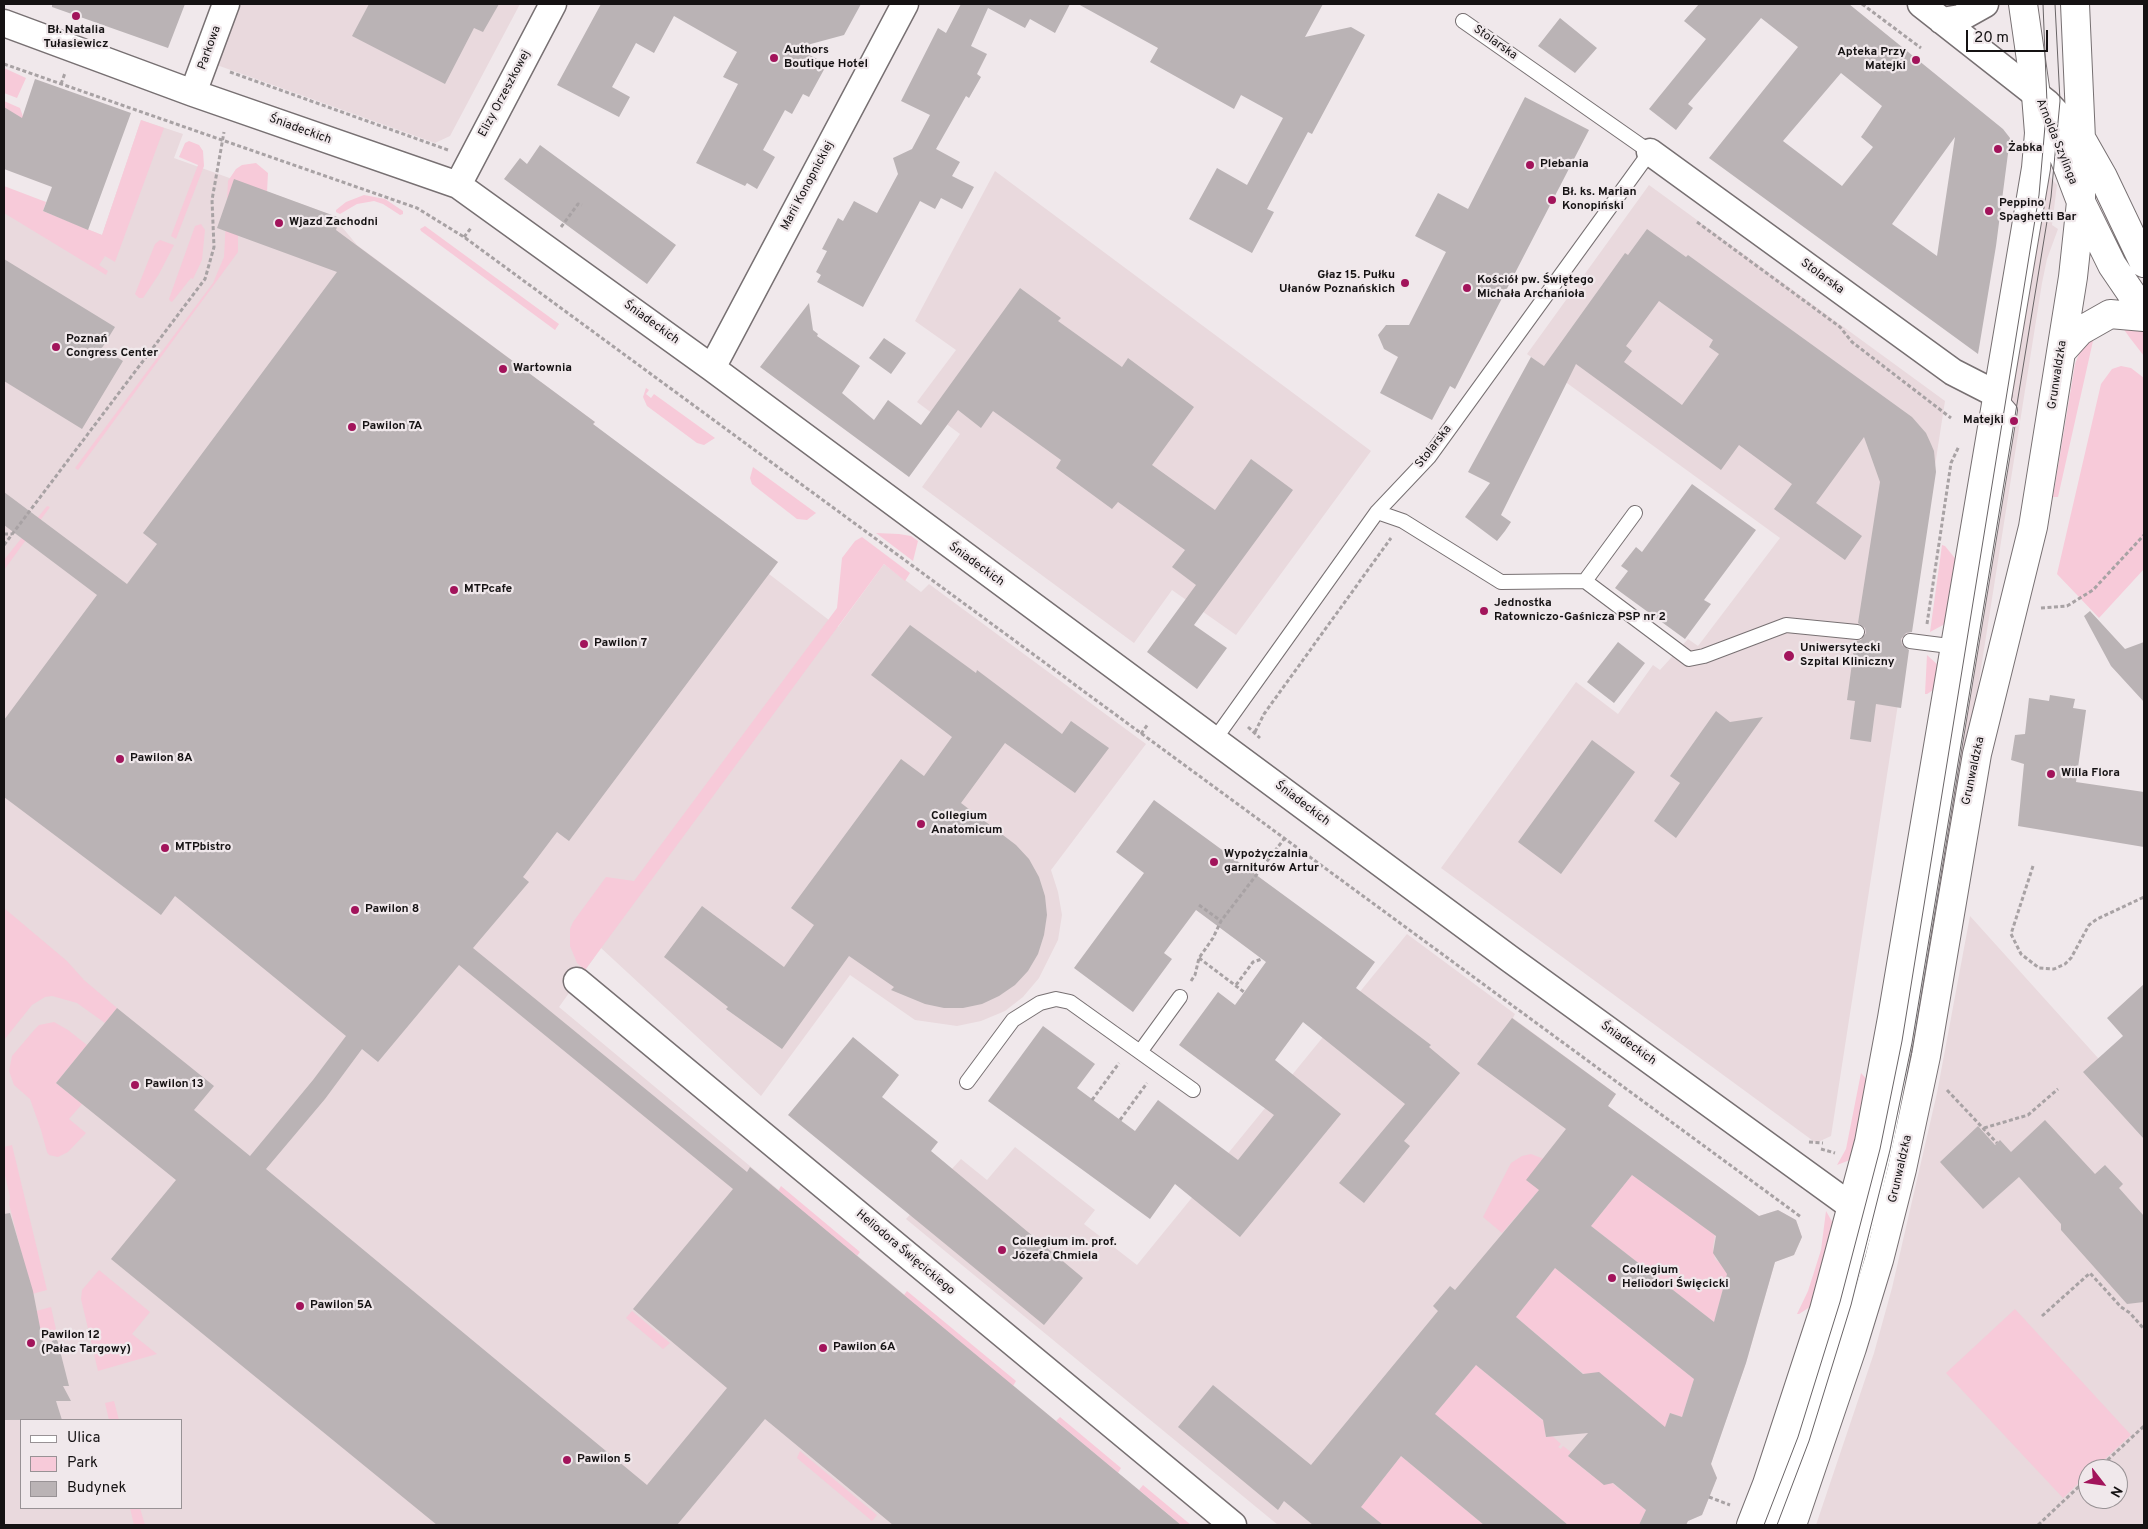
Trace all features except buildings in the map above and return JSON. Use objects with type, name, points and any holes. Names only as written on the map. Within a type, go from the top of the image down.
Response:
[{"type":"street","name":"Parkowa","points":[[193,93],[226,4]]},
{"type":"street","name":"Elizy Orzeszkowej","points":[[458,185],[553,4]]},
{"type":"street","name":"Marii Konopnickiej","points":[[712,368],[905,4]]},
{"type":"street","points":[[1920,4],[2036,95]]},
{"type":"street","points":[[1942,21],[1960,18],[1985,4]]},
{"type":"street","name":"Grunwaldzka","points":[[1792,1525],[1852,1348],[1871,1209],[1869,1142],[1957,646],[2036,168],[2039,133],[2036,95],[2023,4]]},
{"type":"street","name":"Grunwaldzka","points":[[1751,1525],[1802,1378],[1871,1209],[1926,1056],[1977,754],[2033,527],[2073,277],[2080,202],[2081,139],[2075,4]]},
{"type":"street","name":"Śniadeckich","points":[[4,23],[193,93],[458,185],[712,368],[1510,959],[1826,1188],[1871,1209]]},
{"type":"street","name":"Arnolda Szylinga","points":[[2036,95],[2055,110],[2081,139],[2103,177],[2144,263]]},
{"type":"street","name":"Arnolda Szylinga","points":[[2036,95],[2057,139],[2080,202],[2112,265],[2144,312]]},
{"type":"street","name":"Stolarska","points":[[1650,152],[1953,372],[1998,395]]},
{"type":"street","points":[[2061,352],[2080,331],[2110,314],[2144,317]]},
{"type":"street","name":"Heliodora Święcickiego","points":[[577,981],[1233,1525]]},
{"type":"lane","name":"Stolarska","points":[[1215,739],[1377,512],[1429,457],[1650,152],[1463,20]]},
{"type":"lane","name":"Grunwaldzka","points":[[1770,1525],[1803,1439],[1827,1366],[1871,1209],[1906,1041],[2010,410],[1998,395]]},
{"type":"lane","points":[[1377,512],[1403,521],[1501,582],[1585,581],[1689,659],[1704,656],[1786,625],[1857,632]]},
{"type":"lane","points":[[1585,581],[1635,513]]},
{"type":"lane","points":[[1917,642],[1957,646]]},
{"type":"lane","points":[[1136,1049],[1180,997]]},
{"type":"lane","points":[[967,1082],[1009,1024],[1024,1012],[1046,1000],[1056,999],[1070,1002],[1193,1090]]},
{"type":"path","points":[[1862,4],[1921,48]]},
{"type":"path","points":[[204,63],[448,150],[470,162]]},
{"type":"path","points":[[4,64],[114,104],[222,139],[417,208],[464,237],[1801,1217]]},
{"type":"path","points":[[4,545],[205,278],[214,247],[212,200],[222,139]]},
{"type":"path","points":[[561,227],[578,204],[582,205]]},
{"type":"path","points":[[1696,220],[1702,227],[1840,327],[1852,342],[1952,418]]},
{"type":"path","points":[[1917,642],[1951,463],[1962,441]]},
{"type":"path","points":[[1255,732],[1264,714],[1403,521]]},
{"type":"path","points":[[4,534],[12,534]]},
{"type":"path","points":[[2035,608],[2067,606],[2093,590],[2144,535]]},
{"type":"path","points":[[1231,716],[1255,732],[1264,744]]},
{"type":"path","points":[[1180,997],[1195,975],[1199,958],[1213,938],[1221,921],[1284,839]]},
{"type":"path","points":[[2033,866],[2011,934],[2021,954],[2039,968],[2054,970],[2065,964],[2071,958],[2089,926],[2097,919],[2144,897]]},
{"type":"path","points":[[1199,905],[1221,921]]},
{"type":"path","points":[[1199,958],[1244,992]]},
{"type":"path","points":[[1236,985],[1253,962],[1262,959]]},
{"type":"path","points":[[1092,1100],[1136,1049]]},
{"type":"path","points":[[1120,1120],[1159,1066]]},
{"type":"path","points":[[1938,1089],[1948,1090],[1997,1143]]},
{"type":"path","points":[[1984,1128],[2028,1115],[2058,1089]]},
{"type":"path","points":[[1803,1142],[1823,1143]]},
{"type":"path","points":[[1826,1188],[1835,1153],[1840,1147]]},
{"type":"path","points":[[2042,1316],[2090,1273],[2120,1307],[2130,1313],[2144,1329]]},
{"type":"path","points":[[2109,1459],[2144,1426]]},
{"type":"path","points":[[2038,1525],[2078,1487]]},
{"type":"path","points":[[1709,1497],[1730,1505]]},
{"type":"shaded area","points":[[223,4],[520,4],[450,136],[435,143],[200,59]]},
{"type":"shaded area","points":[[141,120],[183,134],[174,158],[332,215],[357,245],[525,370],[508,393],[541,382],[595,422],[578,445],[607,435],[778,562],[769,574],[838,627],[884,564],[921,592],[929,584],[1146,744],[1051,870],[1058,892],[1062,915],[1058,940],[1039,978],[1023,997],[1005,1011],[981,1021],[957,1026],[915,1020],[850,975],[761,1096],[601,948],[559,1007],[1181,1525],[4,1525],[4,196],[102,235]]},
{"type":"shaded area","points":[[2043,169],[2057,185],[2052,225],[2058,229],[2047,259],[2042,283],[1940,927],[1896,1164],[1868,1164]]},
{"type":"shaded area","points":[[995,171],[1371,451],[1236,635],[1172,590],[1134,643],[922,487],[960,434],[917,402],[956,350],[915,321]]},
{"type":"shaded area","name":"Uniwersytecki Szpital Kliniczny","points":[[1649,185],[1945,401],[1831,1136],[1816,1143],[1441,868],[1576,682],[1618,714],[1653,665],[1660,670],[1688,639],[1698,646],[1780,538],[1527,354]]},
{"type":"shaded area","points":[[1970,916],[2144,1109],[2144,1525],[1816,1525],[1874,1353],[1892,1288],[1937,1093]]},
{"type":"shaded area","points":[[1407,934],[1515,1014],[1513,1018],[1616,1094],[1608,1106],[1759,1216],[1778,1210],[1796,1220],[1802,1237],[1794,1255],[1775,1262],[1746,1363],[1711,1463],[1717,1478],[1702,1515],[1688,1521],[1686,1525],[1278,1525],[906,1219],[961,1159],[987,1180],[1015,1147],[1095,1210],[1084,1224],[1137,1265]]},
{"type":"green space","points":[[4,68],[26,78],[17,98],[4,93]]},
{"type":"green space","points":[[4,101],[20,108],[27,128],[4,119]]},
{"type":"green space","points":[[141,120],[164,128],[115,262],[105,256],[99,265],[108,271],[106,275],[4,213],[4,186],[46,202],[43,211],[102,235]]},
{"type":"green space","points":[[189,141],[199,145],[203,151],[204,166],[176,239],[171,236],[198,165],[179,157],[185,143]]},
{"type":"green space","points":[[256,163],[268,173],[267,192],[254,187],[238,236],[238,252],[78,470],[75,468],[213,283],[224,257],[228,181],[236,169],[242,165]]},
{"type":"green space","points":[[364,195],[385,199],[403,211],[403,214],[400,215],[383,204],[374,201],[357,204],[340,214],[336,212],[346,202]]},
{"type":"green space","points":[[201,224],[205,230],[202,260],[193,279],[191,278],[172,302],[169,299],[195,226]]},
{"type":"green space","points":[[425,226],[559,324],[555,330],[421,231],[420,229]]},
{"type":"green space","points":[[160,240],[174,245],[159,274],[143,298],[139,298],[135,294],[155,244]]},
{"type":"green space","points":[[2120,324],[2144,329],[2144,356],[2130,338]]},
{"type":"green space","points":[[2095,332],[2058,497],[2053,497],[2075,364],[2082,346]]},
{"type":"green space","points":[[2121,366],[2131,368],[2144,378],[2144,569],[2099,618],[2057,574],[2101,384],[2112,369]]},
{"type":"green space","points":[[646,388],[649,390],[646,394],[651,398],[654,394],[715,438],[704,445],[697,443],[647,406],[643,397]]},
{"type":"green space","points":[[753,467],[816,513],[807,520],[797,519],[752,484],[750,478]]},
{"type":"green space","points":[[47,506],[50,507],[4,570],[4,560]]},
{"type":"green space","points":[[876,533],[911,536],[918,541],[913,561]]},
{"type":"green space","points":[[862,537],[910,573],[905,581],[884,564],[585,970],[577,963],[570,946],[570,929],[573,922],[606,877],[634,881],[837,608],[842,558],[855,541]]},
{"type":"green space","points":[[1942,545],[1958,562],[1948,619],[1943,625],[1930,632]]},
{"type":"green space","points":[[1927,655],[1939,666],[1938,687],[1925,694]]},
{"type":"green space","points":[[4,908],[67,961],[84,980],[117,1008],[105,1023],[77,1003],[52,996],[45,997],[32,1005],[4,1040]]},
{"type":"green space","points":[[54,1022],[87,1045],[56,1083],[82,1104],[69,1119],[86,1133],[68,1152],[58,1157],[49,1155],[47,1152],[30,1099],[14,1085],[9,1071],[12,1056],[35,1029],[39,1025]]},
{"type":"green space","points":[[1861,1073],[1871,1084],[1854,1154],[1850,1160],[1837,1165],[1846,1149]]},
{"type":"green space","points":[[12,1145],[47,1290],[32,1294],[9,1204],[10,1197],[4,1171],[4,1147]]},
{"type":"green space","points":[[1531,1154],[1544,1159],[1527,1180],[1539,1190],[1502,1233],[1483,1217],[1511,1163],[1522,1156]]},
{"type":"green space","points":[[1632,1175],[1715,1235],[1713,1247],[1715,1259],[1728,1270],[1714,1322],[1591,1226]]},
{"type":"green space","points":[[781,1186],[860,1252],[857,1256],[778,1191]]},
{"type":"green space","points":[[1826,1211],[1834,1225],[1816,1303],[1797,1314],[1808,1291],[1821,1250]]},
{"type":"green space","points":[[1555,1268],[1694,1379],[1682,1417],[1670,1413],[1667,1422],[1673,1442],[1624,1393],[1591,1380],[1516,1317]]},
{"type":"green space","points":[[99,1270],[150,1312],[132,1334],[157,1354],[98,1371],[81,1299],[82,1290]]},
{"type":"green space","points":[[907,1291],[1016,1381],[1013,1386],[904,1295]]},
{"type":"green space","points":[[51,1307],[57,1334],[42,1336],[36,1311]]},
{"type":"green space","points":[[2015,1309],[2131,1435],[2105,1459],[2078,1459],[2078,1484],[2063,1498],[1946,1373]]},
{"type":"green space","points":[[632,1311],[670,1343],[663,1349],[626,1318]]},
{"type":"green space","points":[[1476,1365],[1552,1428],[1545,1434],[1546,1437],[1552,1436],[1561,1444],[1558,1447],[1561,1449],[1563,1446],[1571,1452],[1568,1456],[1591,1475],[1603,1479],[1604,1485],[1607,1484],[1607,1479],[1646,1510],[1639,1525],[1568,1525],[1537,1500],[1516,1525],[1504,1525],[1529,1493],[1435,1414]]},
{"type":"green space","points":[[114,1401],[119,1419],[109,1419],[105,1403]]},
{"type":"green space","points":[[1060,1417],[1121,1468],[1118,1473],[1056,1421]]},
{"type":"green space","points":[[800,1451],[877,1515],[872,1521],[797,1458]]},
{"type":"green space","points":[[1401,1456],[1484,1525],[1383,1525],[1361,1507]]},
{"type":"green space","points":[[1143,1485],[1191,1525],[1181,1525],[1139,1490]]},
{"type":"green space","points":[[130,1509],[140,1509],[145,1525],[134,1525]]},
{"type":"tram line","points":[[1764,1525],[1798,1437],[1840,1302],[1880,1149],[1902,1041],[2039,195],[2047,103],[2043,4]]},
{"type":"tram line","points":[[1777,1525],[1809,1441],[1851,1305],[1890,1150],[1912,1043],[2051,197],[2060,101],[2055,4]]},
{"type":"place","name":"Bł. Natalia Tułasiewicz","points":[[76,16]]},
{"type":"place","name":"Authors Boutique Hotel","points":[[774,58]]},
{"type":"place","name":"Apteka Przy Matejki","points":[[1916,60]]},
{"type":"place","name":"Żabka","points":[[1998,149]]},
{"type":"place","name":"Plebania","points":[[1530,165]]},
{"type":"place","name":"Bł. ks. Marian Konopiński","points":[[1552,200]]},
{"type":"place","name":"Peppino Spaghetti Bar","points":[[1989,211]]},
{"type":"place","name":"Wjazd Zachodni","points":[[279,223]]},
{"type":"place","name":"Głaz 15. Pułku Ułanów Poznańskich","points":[[1405,283]]},
{"type":"place","name":"Kościół pw. Świętego Michała Archanioła","points":[[1467,288]]},
{"type":"place","name":"Poznań Congress Center","points":[[56,347]]},
{"type":"place","name":"Wartownia","points":[[503,369]]},
{"type":"place","name":"Matejki","points":[[2014,421]]},
{"type":"place","name":"Pawilon 7A","points":[[352,427]]},
{"type":"place","name":"MTPcafe","points":[[454,590]]},
{"type":"place","name":"Jednostka Ratowniczo-Gaśnicza PSP nr 2","points":[[1484,611]]},
{"type":"place","name":"Pawilon 7","points":[[584,644]]},
{"type":"place","name":"Uniwersytecki Szpital Kliniczny","points":[[1789,656]]},
{"type":"place","name":"Pawilon 8A","points":[[120,759]]},
{"type":"place","name":"Willa Flora","points":[[2051,774]]},
{"type":"place","name":"Collegium Anatomicum","points":[[921,824]]},
{"type":"place","name":"MTPbistro","points":[[165,848]]},
{"type":"place","name":"Wypożyczalnia garniturów Artur","points":[[1214,862]]},
{"type":"place","name":"Pawilon 8","points":[[355,910]]},
{"type":"place","name":"Pawilon 13","points":[[135,1085]]},
{"type":"place","name":"Collegium im. prof. Józefa Chmiela","points":[[1002,1250]]},
{"type":"place","name":"Collegium Heliodori Święcicki","points":[[1612,1278]]},
{"type":"place","name":"Pawilon 5A","points":[[300,1306]]},
{"type":"place","name":"Pawilon 12 (Pałac Targowy)","points":[[31,1343]]},
{"type":"place","name":"Pawilon 6A","points":[[823,1348]]},
{"type":"place","name":"Pawilon 5","points":[[567,1460]]}]
